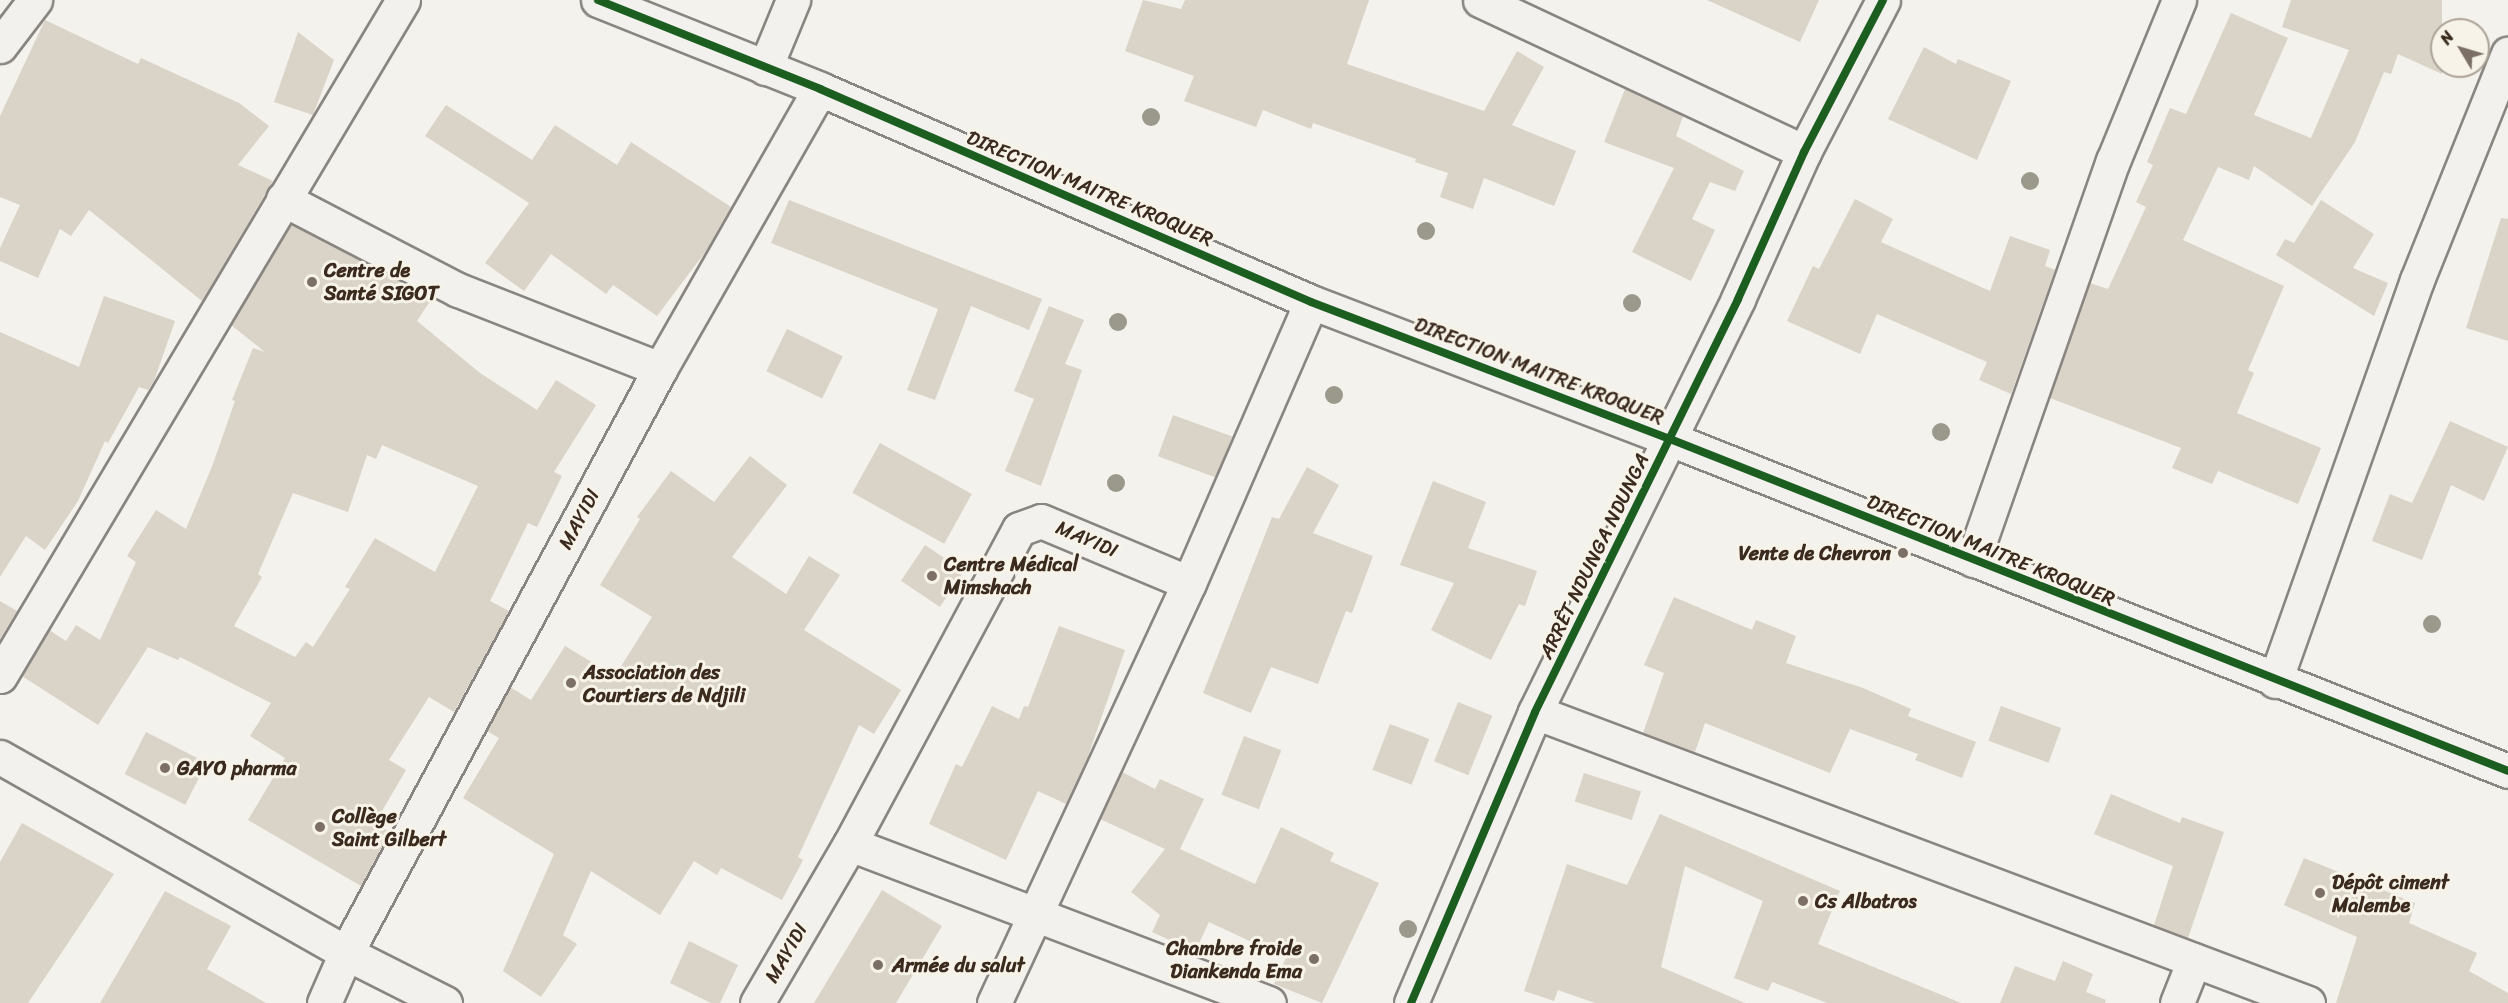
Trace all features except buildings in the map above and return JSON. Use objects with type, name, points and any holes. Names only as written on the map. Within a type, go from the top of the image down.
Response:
[{"type":"street","points":[[0,46],[35,0]]},
{"type":"street","points":[[0,676],[403,0]]},
{"type":"street","name":"DIRECTION MAITRE KROQUER","points":[[598,0],[820,89],[1311,302],[1670,439],[2275,681],[2508,771]]},
{"type":"street","points":[[765,68],[793,0]]},
{"type":"street","points":[[1480,0],[1804,152]]},
{"type":"street","name":"ARRÊT NDUNGA NDUNGA","points":[[1411,1003],[1535,712],[1670,439],[1804,152],[1883,0]]},
{"type":"street","points":[[1973,560],[2113,161],[2179,0]]},
{"type":"street","points":[[2275,681],[2416,280],[2508,54]]},
{"type":"street","name":"MAYIDI","points":[[324,1003],[346,953],[660,369],[820,89]]},
{"type":"street","points":[[283,199],[458,291],[660,369]]},
{"type":"street","points":[[994,1003],[1038,915],[1189,584],[1311,302]]},
{"type":"street","name":"MAYIDI","points":[[758,1003],[850,844],[1001,556],[1024,525],[1041,520],[1189,584]]},
{"type":"street","points":[[1535,712],[2307,1003]]},
{"type":"street","points":[[0,757],[346,953],[445,1003]]},
{"type":"street","points":[[850,844],[1269,1003]]},
{"type":"street","points":[[2177,1003],[2194,960]]},
{"type":"cycle path","points":[[598,0],[820,89],[1311,302],[1670,439],[2508,771]]},
{"type":"cycle path","points":[[1411,1003],[1535,712],[1738,299],[1804,152],[1883,0]]},
{"type":"place","name":"Centre de Santé SIGOT","points":[[312,282]]},
{"type":"place","name":"Vente de Chevron","points":[[1903,553]]},
{"type":"place","name":"Centre Médical Mimshach","points":[[932,576]]},
{"type":"place","name":"Association des Courtiers de Ndjili","points":[[571,683]]},
{"type":"place","name":"GAYO pharma","points":[[165,768]]},
{"type":"place","name":"Collège Saint Gilbert","points":[[320,827]]},
{"type":"place","name":"Dépôt ciment Malembe","points":[[2320,893]]},
{"type":"place","name":"Cs Albatros","points":[[1803,901]]},
{"type":"place","name":"Chambre froide Diankenda Ema","points":[[1314,959]]},
{"type":"place","name":"Armée du salut","points":[[878,965]]}]
